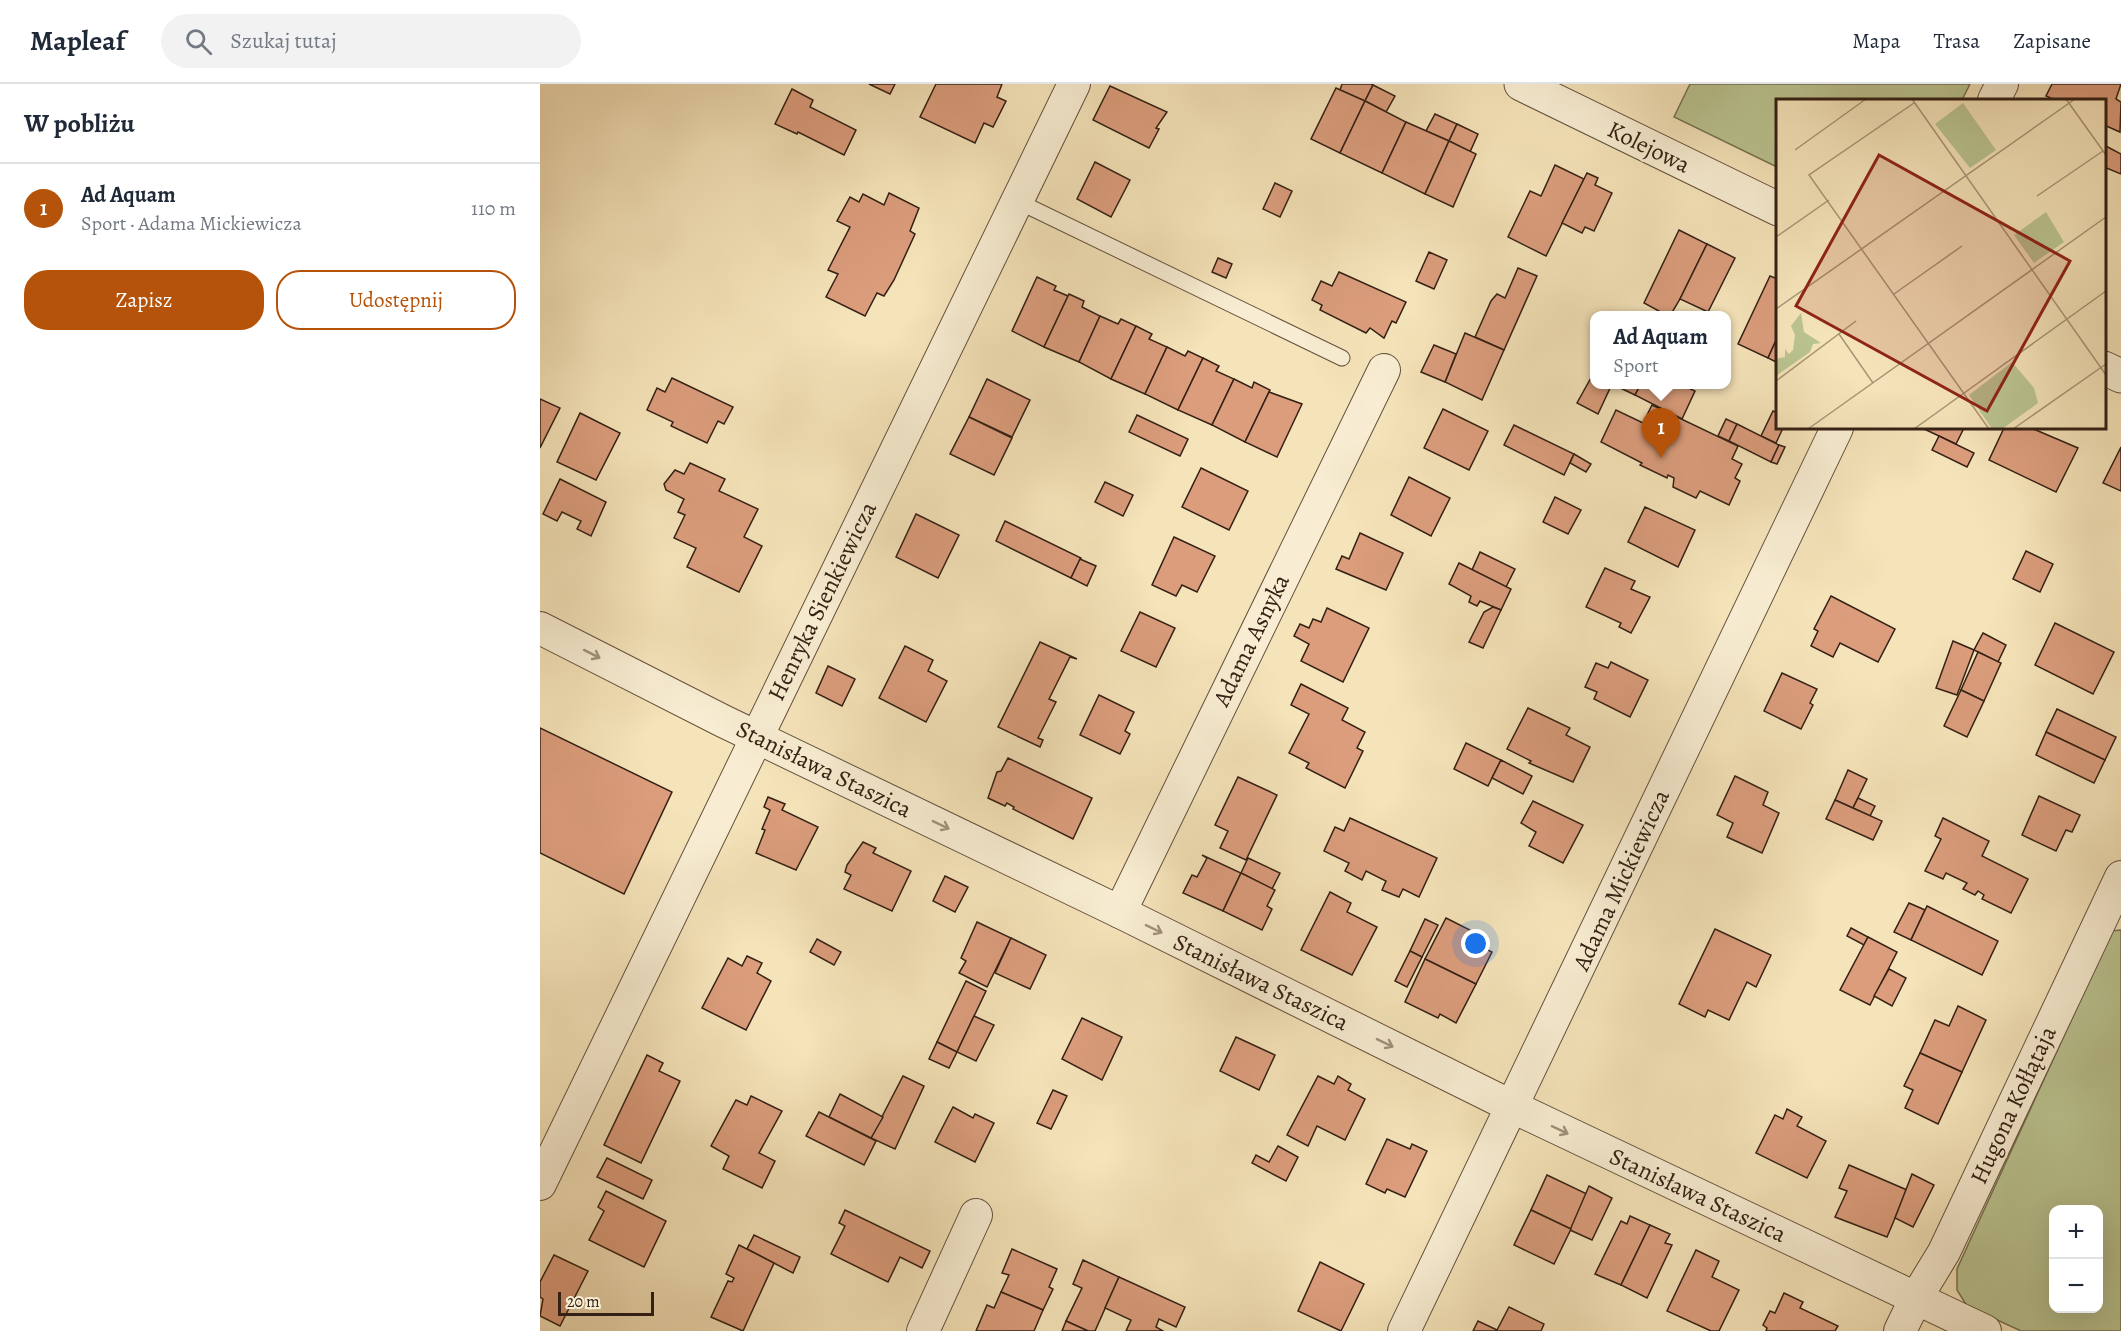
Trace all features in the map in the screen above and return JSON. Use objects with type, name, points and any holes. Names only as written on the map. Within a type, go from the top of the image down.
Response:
[{"type":"street","name":"Henryka Sienkiewicza","points":[[540,1184],[1074,84]]},
{"type":"street","name":"Kolejowa","points":[[1521,84],[1776,208]]},
{"type":"street","points":[[1994,99],[2002,84]]},
{"type":"street","points":[[2106,369],[2121,376]]},
{"type":"street","name":"Adama Asnyka","points":[[1120,912],[1383,370]]},
{"type":"street","name":"Adama Mickiewicza","points":[[1404,1331],[1837,429]]},
{"type":"street","name":"Stanisława Staszica","points":[[540,628],[1513,1107],[1985,1331]]},
{"type":"street","name":"Hugona Kołłątaja","points":[[1900,1331],[1916,1298],[1944,1252],[2121,877]]},
{"type":"street","points":[[923,1331],[976,1215]]},
{"type":"lane","points":[[1017,201],[1342,358]]},
{"type":"green space","points":[[1690,84],[1970,84],[1962,99],[1776,99],[1776,167],[1674,117]]},
{"type":"green space","points":[[2121,930],[2121,1331],[2021,1331],[1967,1306],[1957,1290],[1957,1269],[2112,931]]},
{"type":"building","points":[[869,84],[895,84],[890,94]]},
{"type":"building","points":[[936,84],[1002,84],[997,97],[1006,101],[993,127],[984,123],[975,143],[920,117]]},
{"type":"building","points":[[1342,84],[1373,85],[1365,101],[1340,90]]},
{"type":"building","points":[[2052,84],[2121,84],[2116,99],[2121,102],[2120,132],[2106,126],[2106,99],[2053,99],[2046,96]]},
{"type":"building","points":[[1373,85],[1395,96],[1386,112],[1365,101]]},
{"type":"building","points":[[1110,86],[1167,112],[1156,128],[1159,129],[1149,148],[1093,120]]},
{"type":"building","points":[[1336,88],[1365,101],[1340,153],[1311,139]]},
{"type":"building","points":[[792,89],[813,100],[810,107],[856,130],[844,155],[798,132],[797,134],[775,124]]},
{"type":"building","points":[[1365,101],[1406,122],[1382,173],[1340,153]]},
{"type":"building","points":[[1435,114],[1457,124],[1449,141],[1426,131]]},
{"type":"building","points":[[1406,122],[1449,141],[1425,194],[1382,173]]},
{"type":"building","points":[[1457,124],[1478,134],[1470,152],[1449,141]]},
{"type":"building","points":[[1449,141],[1476,154],[1453,207],[1425,194]]},
{"type":"building","points":[[2106,146],[2121,154],[2121,174],[2106,168]]},
{"type":"building","points":[[1095,162],[1130,180],[1111,217],[1077,199]]},
{"type":"building","points":[[1555,165],[1584,179],[1546,256],[1508,237],[1530,191],[1541,196]]},
{"type":"building","points":[[1587,173],[1598,178],[1595,185],[1612,193],[1594,231],[1585,227],[1582,233],[1562,223]]},
{"type":"building","points":[[1275,183],[1292,191],[1280,217],[1263,209]]},
{"type":"building","points":[[889,193],[919,208],[910,231],[915,234],[894,280],[884,296],[877,293],[865,316],[826,297],[838,274],[828,270],[850,227],[837,221],[850,197],[859,202],[863,194],[884,205]]},
{"type":"building","points":[[1679,230],[1707,244],[1673,311],[1659,311],[1644,303]]},
{"type":"building","points":[[1707,244],[1735,258],[1708,311],[1680,299]]},
{"type":"building","points":[[1429,252],[1447,260],[1434,289],[1416,281]]},
{"type":"building","points":[[1218,258],[1232,264],[1226,278],[1212,272]]},
{"type":"building","points":[[1518,268],[1537,276],[1504,350],[1475,337],[1491,301],[1497,294],[1505,298]]},
{"type":"building","points":[[1339,272],[1406,302],[1396,323],[1392,321],[1384,338],[1370,328],[1366,333],[1320,310],[1322,305],[1312,300],[1321,281],[1332,286]]},
{"type":"building","points":[[1770,276],[1776,278],[1776,340],[1768,358],[1738,344]]},
{"type":"building","points":[[1037,277],[1056,286],[1054,290],[1068,296],[1044,347],[1012,331]]},
{"type":"building","points":[[1069,294],[1084,301],[1082,307],[1100,316],[1079,362],[1044,347]]},
{"type":"building","points":[[1100,316],[1118,324],[1121,319],[1136,326],[1111,379],[1079,362]]},
{"type":"building","points":[[1136,326],[1152,334],[1149,339],[1167,347],[1145,394],[1111,379]]},
{"type":"building","points":[[1465,333],[1504,350],[1482,400],[1445,382]]},
{"type":"building","points":[[1776,340],[1776,362],[1768,358]]},
{"type":"building","points":[[1434,345],[1456,354],[1445,382],[1421,372]]},
{"type":"building","points":[[1167,347],[1185,356],[1188,351],[1203,358],[1178,410],[1145,394]]},
{"type":"building","points":[[1203,358],[1219,366],[1216,371],[1234,379],[1212,425],[1178,410]]},
{"type":"building","points":[[672,378],[733,407],[724,424],[718,421],[707,443],[671,426],[673,422],[647,410],[657,388],[665,392]]},
{"type":"building","points":[[987,379],[1030,400],[1012,437],[969,417]]},
{"type":"building","points":[[1234,379],[1252,388],[1254,382],[1270,390],[1245,442],[1212,425]]},
{"type":"building","points":[[1590,380],[1590,389],[1610,389],[1598,414],[1577,403]]},
{"type":"building","points":[[1622,389],[1638,389],[1635,395]]},
{"type":"building","points":[[1638,389],[1669,391],[1670,389],[1691,389],[1695,391],[1682,419],[1635,395]]},
{"type":"building","points":[[1269,392],[1302,404],[1277,457],[1245,442]]},
{"type":"building","points":[[540,399],[560,408],[540,448]]},
{"type":"building","points":[[1652,405],[1738,446],[1732,459],[1742,464],[1735,478],[1740,481],[1729,505],[1700,491],[1696,498],[1673,487],[1674,478],[1668,475],[1667,478],[1640,465],[1642,463],[1601,442],[1616,410],[1643,423]]},
{"type":"building","points":[[1443,409],[1488,431],[1469,470],[1424,448]]},
{"type":"building","points":[[1773,411],[1776,412],[1776,429],[1783,429],[1776,443],[1761,436]]},
{"type":"building","points":[[580,413],[620,433],[596,480],[557,462]]},
{"type":"building","points":[[1137,415],[1188,439],[1180,456],[1129,432]]},
{"type":"building","points":[[969,417],[1012,438],[994,475],[950,454]]},
{"type":"building","points":[[1726,419],[1737,424],[1729,441],[1718,436]]},
{"type":"building","points":[[1737,424],[1779,445],[1771,462],[1729,441]]},
{"type":"building","points":[[1514,425],[1574,454],[1564,475],[1504,445]]},
{"type":"building","points":[[1924,429],[1964,429],[1956,444]]},
{"type":"building","points":[[2004,429],[2033,429],[2078,448],[2056,492],[1989,460]]},
{"type":"building","points":[[1939,436],[1974,453],[1967,467],[1932,450]]},
{"type":"building","points":[[1779,445],[1785,447],[1777,464],[1771,462]]},
{"type":"building","points":[[2121,447],[2121,491],[2103,483]]},
{"type":"building","points":[[1574,454],[1591,464],[1586,472],[1570,463]]},
{"type":"building","points":[[690,463],[725,479],[719,491],[758,509],[744,537],[762,546],[739,592],[687,567],[696,548],[674,538],[685,515],[678,512],[684,499],[666,490],[664,484],[675,470],[684,474]]},
{"type":"building","points":[[1201,468],[1248,491],[1229,530],[1182,507]]},
{"type":"building","points":[[1409,477],[1450,498],[1431,536],[1391,515]]},
{"type":"building","points":[[560,479],[606,502],[591,536],[577,529],[581,521],[562,512],[557,521],[543,514]]},
{"type":"building","points":[[1105,482],[1133,495],[1123,516],[1095,502]]},
{"type":"building","points":[[1555,497],[1581,510],[1568,534],[1543,522]]},
{"type":"building","points":[[1645,507],[1695,530],[1678,567],[1628,542]]},
{"type":"building","points":[[916,514],[959,535],[938,578],[896,557]]},
{"type":"building","points":[[1005,521],[1081,558],[1071,578],[996,541]]},
{"type":"building","points":[[1360,533],[1403,553],[1386,590],[1336,569],[1342,556],[1349,559]]},
{"type":"building","points":[[1174,537],[1215,556],[1197,592],[1182,585],[1176,596],[1152,585]]},
{"type":"building","points":[[2026,551],[2053,564],[2040,592],[2013,579]]},
{"type":"building","points":[[1480,552],[1515,569],[1506,587],[1472,570]]},
{"type":"building","points":[[1080,559],[1096,566],[1087,586],[1071,578]]},
{"type":"building","points":[[1459,563],[1511,589],[1501,610],[1480,601],[1477,606],[1469,602],[1471,596],[1449,584]]},
{"type":"building","points":[[1605,568],[1635,581],[1631,589],[1650,597],[1631,633],[1619,627],[1621,623],[1586,607]]},
{"type":"building","points":[[1831,596],[1895,629],[1878,662],[1840,643],[1833,657],[1811,646],[1818,631],[1814,629]]},
{"type":"building","points":[[1493,607],[1501,610],[1483,648],[1469,642],[1484,612]]},
{"type":"building","points":[[1327,608],[1369,628],[1343,682],[1301,661],[1309,644],[1294,636],[1300,624],[1309,628],[1313,619],[1321,622]]},
{"type":"building","points":[[1140,612],[1175,628],[1156,667],[1121,651]]},
{"type":"building","points":[[2055,623],[2114,652],[2093,694],[2035,665]]},
{"type":"building","points":[[1983,633],[2006,645],[1998,662],[1974,650]]},
{"type":"building","points":[[1953,641],[1974,650],[1957,695],[1936,688]]},
{"type":"building","points":[[1040,642],[1077,659],[1070,657],[1049,699],[1056,702],[1038,738],[1043,740],[1040,747],[998,727]]},
{"type":"building","points":[[905,646],[933,660],[928,671],[947,681],[926,722],[879,698]]},
{"type":"building","points":[[1978,652],[2001,663],[1984,701],[1961,690]]},
{"type":"building","points":[[1611,662],[1648,680],[1630,717],[1594,699],[1597,692],[1585,687],[1596,663],[1608,668]]},
{"type":"building","points":[[828,666],[855,679],[842,706],[816,693]]},
{"type":"building","points":[[1782,673],[1817,689],[1810,703],[1813,705],[1801,729],[1764,711]]},
{"type":"building","points":[[1301,684],[1348,708],[1342,720],[1365,732],[1357,748],[1363,751],[1345,788],[1306,768],[1309,763],[1289,753],[1309,714],[1291,705]]},
{"type":"building","points":[[1961,690],[1984,701],[1967,737],[1944,726]]},
{"type":"building","points":[[1099,695],[1134,712],[1125,731],[1130,734],[1120,754],[1080,735]]},
{"type":"building","points":[[1528,708],[1570,728],[1566,735],[1590,747],[1573,782],[1529,763],[1531,761],[1507,749]]},
{"type":"building","points":[[2057,709],[2116,737],[2105,760],[2046,732]]},
{"type":"building","points":[[540,728],[672,792],[624,894],[540,853]]},
{"type":"building","points":[[2046,732],[2105,760],[2094,783],[2036,755]]},
{"type":"building","points":[[1466,743],[1501,760],[1488,786],[1454,769]]},
{"type":"building","points":[[1008,758],[1092,798],[1073,839],[1013,809],[1014,807],[1007,803],[1005,806],[988,798],[997,772],[1001,771]]},
{"type":"building","points":[[1501,760],[1532,776],[1523,794],[1492,778]]},
{"type":"building","points":[[1848,770],[1867,779],[1853,808],[1835,800]]},
{"type":"building","points":[[1735,776],[1768,792],[1763,805],[1779,813],[1762,853],[1727,837],[1733,823],[1717,815]]},
{"type":"building","points":[[1238,777],[1277,795],[1246,860],[1220,848],[1228,831],[1215,825]]},
{"type":"building","points":[[2039,796],[2080,815],[2072,832],[2066,830],[2056,851],[2022,835]]},
{"type":"building","points":[[768,797],[785,804],[782,810],[818,827],[796,870],[756,853],[770,810],[764,807]]},
{"type":"building","points":[[1858,798],[1875,806],[1870,816],[1853,808]]},
{"type":"building","points":[[1835,800],[1882,821],[1873,840],[1826,819]]},
{"type":"building","points":[[1533,801],[1583,825],[1563,863],[1529,846],[1536,832],[1521,823]]},
{"type":"building","points":[[1350,818],[1437,858],[1419,897],[1403,889],[1399,897],[1382,890],[1386,881],[1366,871],[1362,880],[1345,871],[1349,863],[1324,851],[1335,827],[1344,831]]},
{"type":"building","points":[[1943,818],[1989,841],[1982,856],[2028,879],[2011,913],[1982,899],[1984,895],[1978,891],[1975,895],[1963,889],[1967,883],[1946,873],[1943,879],[1925,871],[1941,839],[1935,836]]},
{"type":"building","points":[[863,842],[876,848],[873,853],[911,871],[892,911],[844,889],[851,875],[845,872],[847,865]]},
{"type":"building","points":[[1202,855],[1241,873],[1223,911],[1183,893],[1192,875],[1197,877],[1207,858]]},
{"type":"building","points":[[1248,858],[1280,873],[1272,889],[1241,873]]},
{"type":"building","points":[[1241,873],[1275,890],[1267,906],[1272,909],[1262,930],[1223,911]]},
{"type":"building","points":[[945,876],[968,887],[955,912],[933,901]]},
{"type":"building","points":[[1330,892],[1351,903],[1347,912],[1377,927],[1352,975],[1301,950]]},
{"type":"building","points":[[1909,903],[1925,910],[1911,940],[1894,932]]},
{"type":"building","points":[[1927,906],[1998,941],[1982,975],[1911,940]]},
{"type":"building","points":[[1446,918],[1470,930],[1466,939],[1492,952],[1476,984],[1425,959]]},
{"type":"building","points":[[1425,919],[1438,925],[1422,957],[1410,951]]},
{"type":"building","points":[[977,922],[1011,938],[987,987],[959,973],[966,961],[961,958]]},
{"type":"building","points":[[1851,928],[1868,937],[1864,945],[1847,936]]},
{"type":"building","points":[[1715,929],[1771,955],[1756,987],[1747,982],[1729,1020],[1708,1010],[1705,1017],[1679,1004]]},
{"type":"building","points":[[1868,937],[1897,952],[1870,1005],[1840,990]]},
{"type":"building","points":[[1011,938],[1046,955],[1030,989],[995,973]]},
{"type":"building","points":[[817,939],[841,952],[834,965],[810,952]]},
{"type":"building","points":[[1410,951],[1422,957],[1407,987],[1395,981]]},
{"type":"building","points":[[747,956],[762,963],[757,973],[771,981],[746,1030],[702,1008],[728,958],[742,966]]},
{"type":"building","points":[[1425,959],[1476,984],[1456,1023],[1440,1014],[1438,1018],[1405,1002]]},
{"type":"building","points":[[1889,969],[1906,978],[1892,1006],[1874,996]]},
{"type":"building","points":[[966,981],[986,991],[957,1052],[937,1042]]},
{"type":"building","points":[[1958,1006],[1986,1020],[1962,1072],[1920,1053],[1935,1020],[1949,1026]]},
{"type":"building","points":[[974,1016],[994,1025],[976,1061],[957,1052]]},
{"type":"building","points":[[1082,1018],[1122,1037],[1102,1080],[1062,1059]]},
{"type":"building","points":[[1236,1037],[1275,1055],[1259,1090],[1220,1071]]},
{"type":"building","points":[[937,1042],[957,1052],[949,1068],[929,1059]]},
{"type":"building","points":[[1920,1053],[1962,1072],[1938,1124],[1905,1108],[1913,1090],[1904,1086]]},
{"type":"building","points":[[647,1055],[663,1063],[659,1071],[680,1081],[641,1163],[604,1145]]},
{"type":"building","points":[[903,1076],[924,1086],[895,1149],[871,1138]]},
{"type":"building","points":[[1318,1076],[1334,1084],[1338,1076],[1351,1084],[1348,1090],[1365,1099],[1345,1140],[1317,1126],[1308,1146],[1287,1135]]},
{"type":"building","points":[[1053,1090],[1067,1096],[1051,1129],[1037,1123]]},
{"type":"building","points":[[840,1094],[883,1117],[871,1138],[829,1117]]},
{"type":"building","points":[[751,1096],[782,1111],[759,1153],[775,1161],[762,1188],[723,1169],[729,1156],[711,1146],[736,1100],[747,1105]]},
{"type":"building","points":[[953,1107],[973,1118],[975,1114],[994,1123],[975,1162],[935,1142]]},
{"type":"building","points":[[1787,1109],[1802,1117],[1797,1126],[1826,1141],[1807,1178],[1756,1153],[1775,1115],[1783,1119]]},
{"type":"building","points":[[819,1112],[876,1141],[864,1165],[806,1136]]},
{"type":"building","points":[[1387,1139],[1410,1149],[1412,1144],[1427,1151],[1405,1197],[1387,1189],[1385,1193],[1366,1184]]},
{"type":"building","points":[[1278,1146],[1298,1157],[1286,1181],[1252,1163],[1256,1155],[1269,1162]]},
{"type":"building","points":[[607,1158],[652,1180],[643,1199],[597,1177]]},
{"type":"building","points":[[1849,1165],[1907,1190],[1887,1237],[1835,1217],[1847,1191],[1839,1188]]},
{"type":"building","points":[[1912,1174],[1934,1185],[1913,1227],[1895,1218]]},
{"type":"building","points":[[1547,1175],[1587,1194],[1571,1229],[1531,1210]]},
{"type":"building","points":[[1589,1186],[1612,1198],[1592,1240],[1570,1230]]},
{"type":"building","points":[[606,1191],[666,1221],[644,1267],[589,1240],[604,1211],[598,1207]]},
{"type":"building","points":[[845,1210],[930,1251],[922,1268],[900,1257],[888,1282],[831,1254],[845,1226],[839,1223]]},
{"type":"building","points":[[1531,1210],[1571,1229],[1554,1264],[1514,1245]]},
{"type":"building","points":[[1630,1216],[1650,1225],[1621,1285],[1595,1274],[1621,1221],[1627,1224]]},
{"type":"building","points":[[1650,1225],[1670,1234],[1665,1243],[1672,1245],[1647,1298],[1621,1285]]},
{"type":"building","points":[[754,1235],[800,1257],[793,1273],[747,1249]]},
{"type":"building","points":[[739,1245],[774,1263],[743,1331],[711,1317],[728,1281],[732,1282],[734,1278],[726,1274]]},
{"type":"building","points":[[1012,1249],[1057,1269],[1049,1287],[1053,1289],[1043,1310],[1001,1292],[1009,1275],[1002,1273]]},
{"type":"building","points":[[1696,1250],[1719,1261],[1712,1277],[1739,1290],[1719,1331],[1711,1331],[1667,1311]]},
{"type":"building","points":[[554,1255],[588,1271],[560,1326],[540,1316],[543,1299],[540,1297],[540,1282]]},
{"type":"building","points":[[1083,1260],[1119,1277],[1095,1331],[1088,1331],[1066,1321],[1082,1288],[1073,1284]]},
{"type":"building","points":[[1320,1262],[1364,1284],[1341,1331],[1298,1311]]},
{"type":"building","points":[[1119,1277],[1185,1307],[1176,1327],[1159,1319],[1156,1327],[1163,1331],[1126,1331],[1131,1320],[1105,1308]]},
{"type":"building","points":[[1001,1292],[1043,1310],[1034,1331],[976,1331],[987,1305],[994,1308]]},
{"type":"building","points":[[1784,1293],[1803,1302],[1800,1308],[1838,1326],[1835,1331],[1766,1331],[1767,1328],[1763,1325],[1770,1311],[1775,1313]]},
{"type":"building","points":[[1509,1307],[1544,1324],[1541,1331],[1473,1331],[1478,1321],[1497,1330]]},
{"type":"building","points":[[1066,1321],[1088,1331],[1062,1331]]},
{"type":"place","name":"Ad Aquam","points":[[1661,458]]}]
